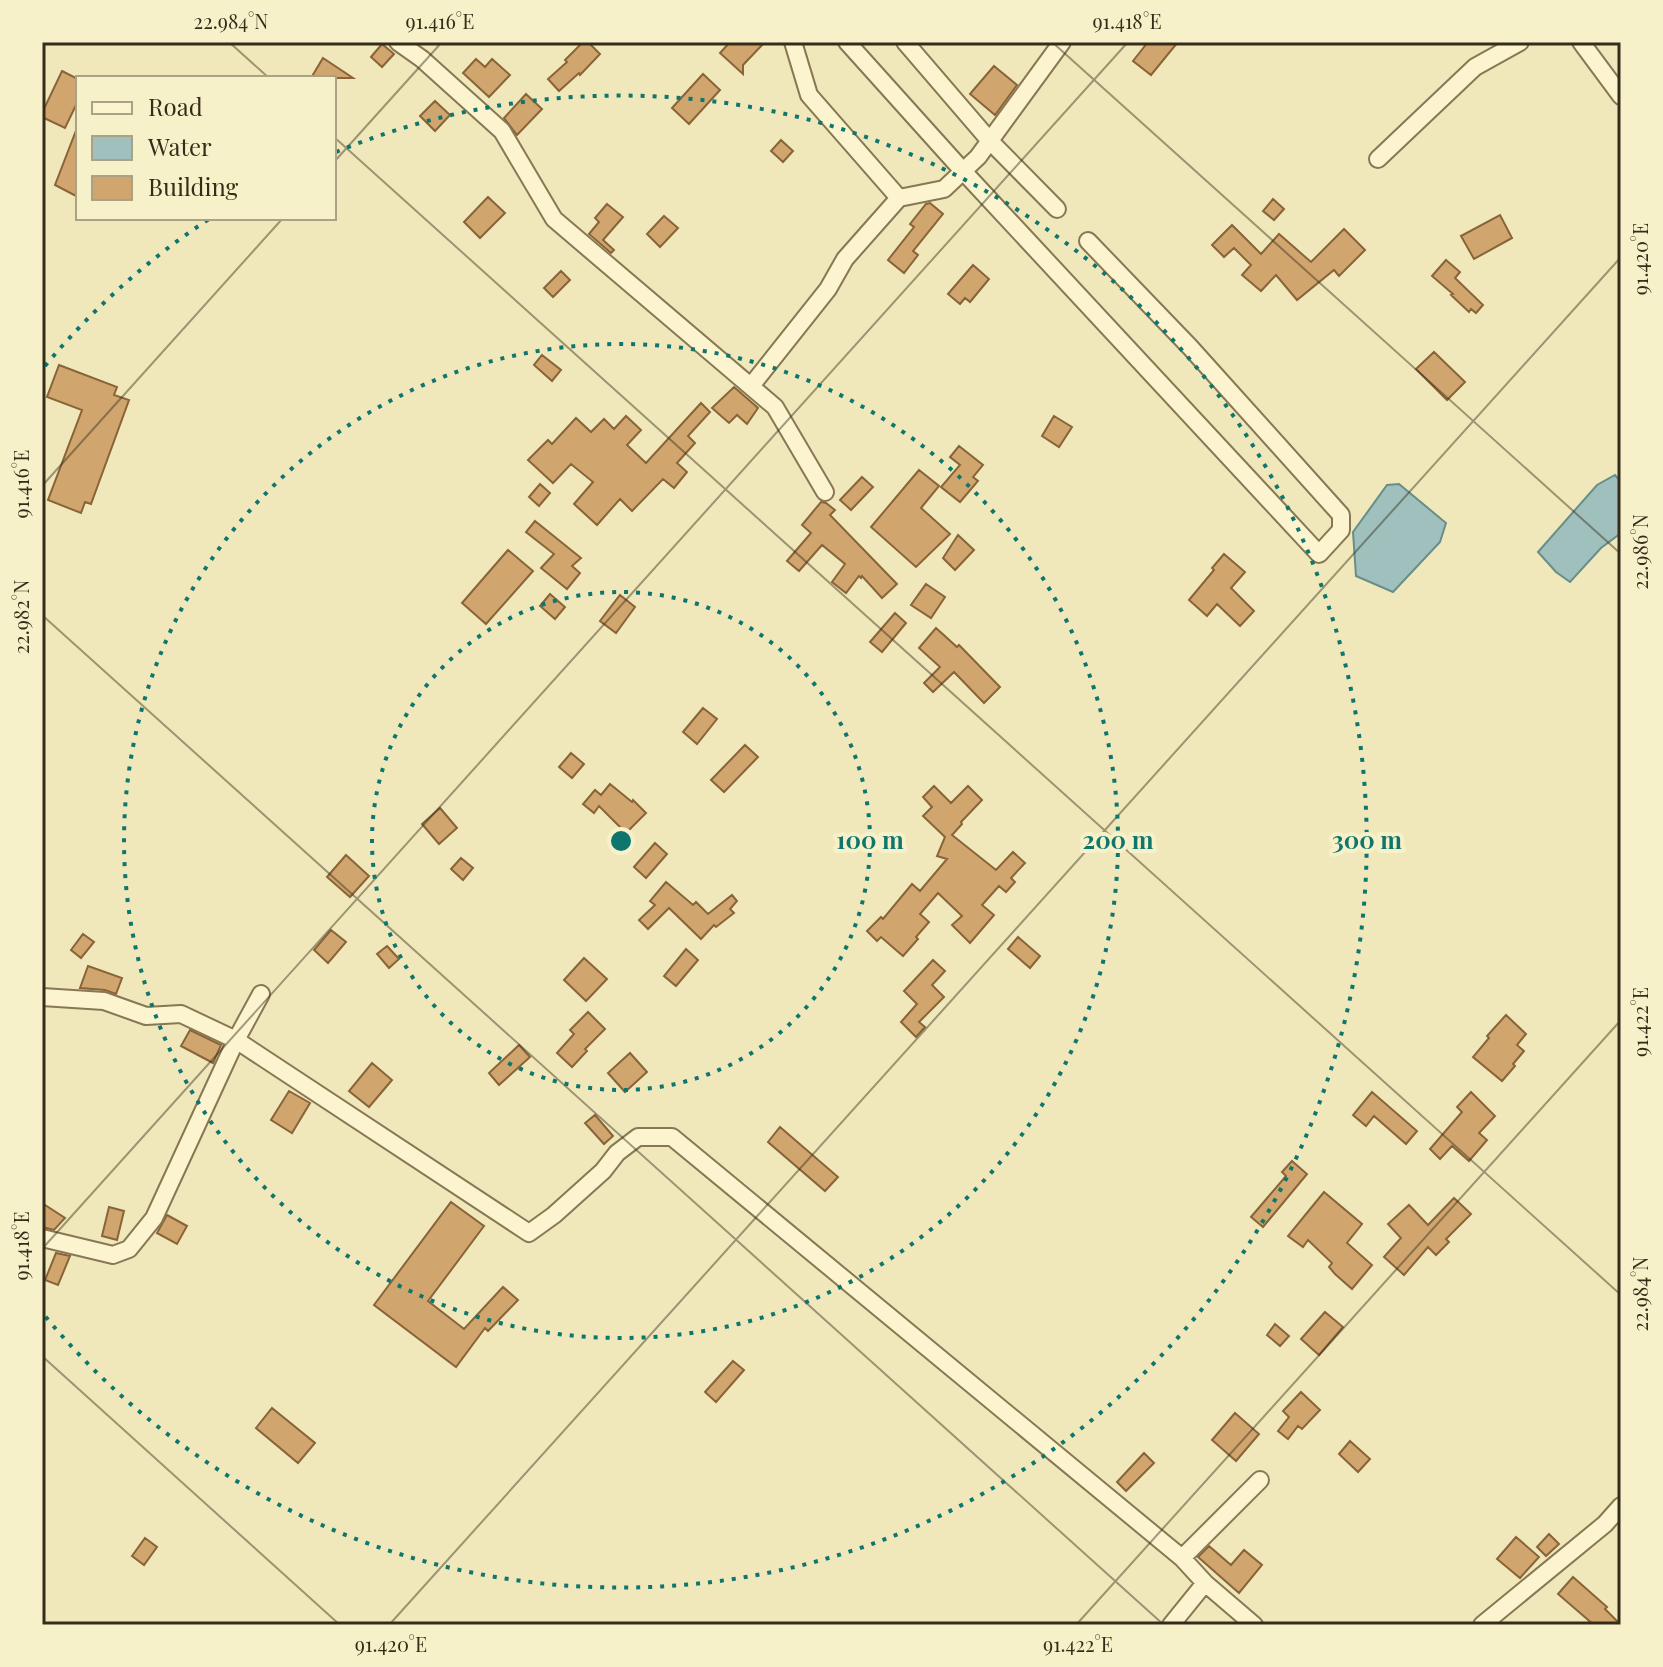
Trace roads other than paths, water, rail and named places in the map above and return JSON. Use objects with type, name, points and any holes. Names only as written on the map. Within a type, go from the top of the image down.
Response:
[{"type":"street","points":[[398,42],[422,59],[502,131],[554,219],[775,407],[825,492]]},
{"type":"street","points":[[793,42],[809,95],[899,198]]},
{"type":"street","points":[[847,42],[1319,554],[1341,530],[1341,515],[1190,347],[1088,241]]},
{"type":"street","points":[[905,42],[990,141],[1057,209]]},
{"type":"street","points":[[751,386],[828,289],[845,259],[899,198],[944,189],[978,157],[1062,42]]},
{"type":"street","points":[[1378,159],[1475,67],[1520,42]]},
{"type":"street","points":[[1581,42],[1621,96]]},
{"type":"street","points":[[42,1238],[113,1255],[129,1249],[154,1218],[236,1040],[261,994]]},
{"type":"street","points":[[42,997],[104,1001],[146,1016],[181,1014],[236,1040],[529,1233],[554,1215],[603,1171],[617,1153],[638,1137],[672,1137],[1182,1558],[1205,1583],[1254,1625]]},
{"type":"street","points":[[1182,1558],[1260,1480]]},
{"type":"street","points":[[1482,1625],[1605,1524],[1621,1506]]},
{"type":"street","points":[[1171,1625],[1205,1583]]},
{"type":"water","points":[[1615,475],[1621,482],[1621,533],[1601,548],[1570,582],[1538,552],[1597,485]]},
{"type":"water","points":[[1399,484],[1446,523],[1440,542],[1393,592],[1356,576],[1353,532],[1387,485]]}]
